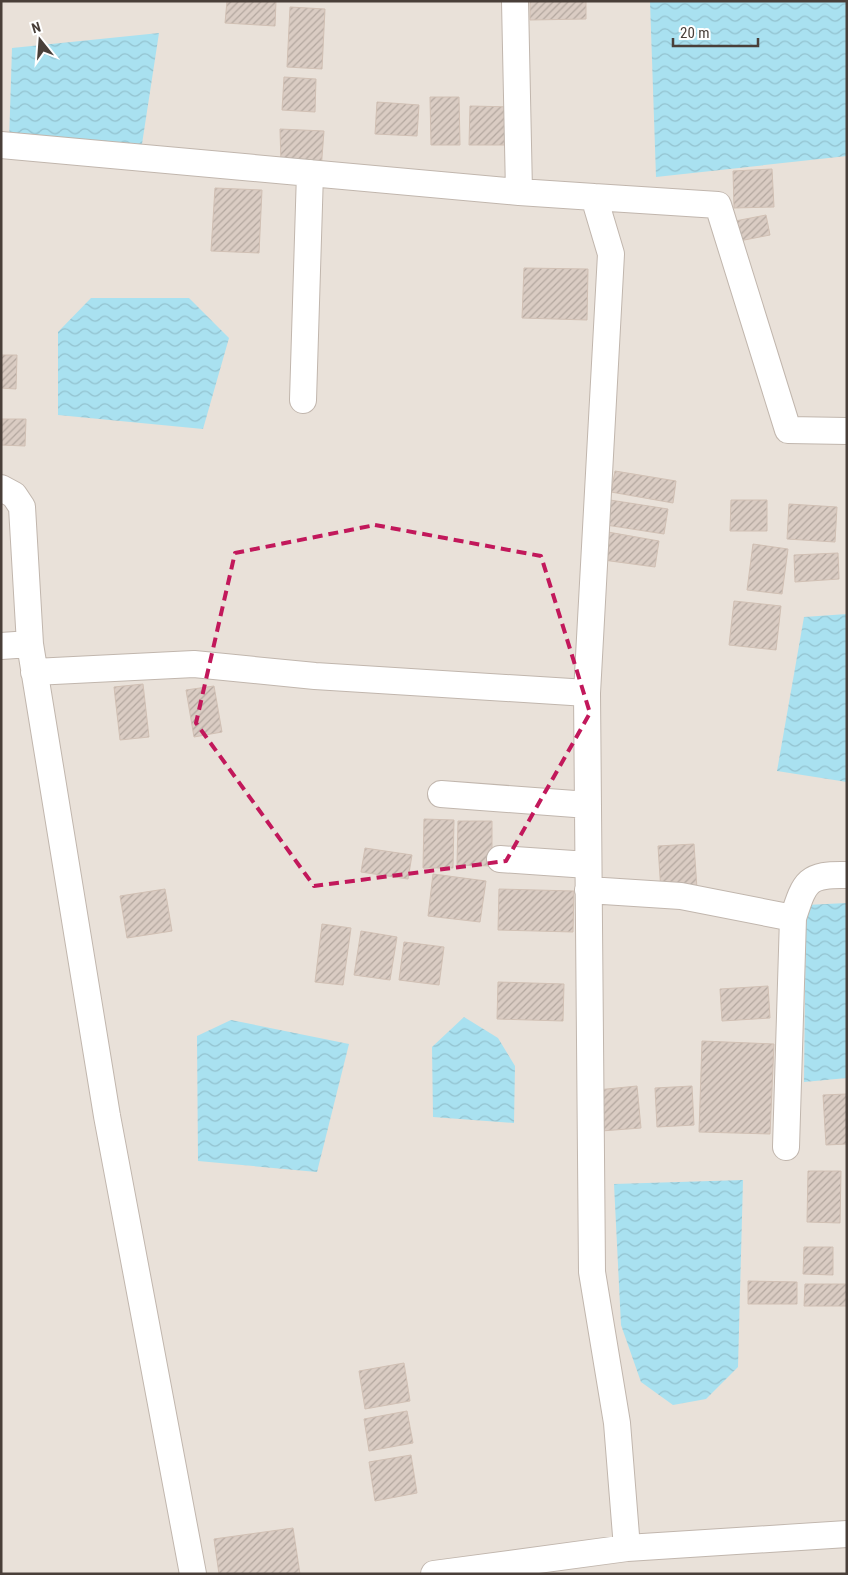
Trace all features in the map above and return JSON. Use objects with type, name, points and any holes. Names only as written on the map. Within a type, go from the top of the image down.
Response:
[{"type":"street","points":[[516,1],[520,192]]},
{"type":"street","points":[[1,144],[520,192],[718,205],[788,430],[847,431]]},
{"type":"street","points":[[303,400],[310,173]]},
{"type":"street","points":[[594,197],[611,254],[587,693],[592,1272],[617,1423],[627,1548]]},
{"type":"street","points":[[1,488],[14,495],[22,507],[30,644],[34,672],[107,1116],[193,1574]]},
{"type":"street","points":[[1,646],[30,644]]},
{"type":"street","points":[[34,672],[194,664],[315,676],[587,693]]},
{"type":"street","points":[[441,794],[588,804]]},
{"type":"street","points":[[500,858],[793,918]]},
{"type":"street","points":[[786,1147],[793,918],[800,896],[812,879],[823,874],[847,875]]},
{"type":"street","points":[[434,1574],[627,1548],[847,1534]]},
{"type":"highlighted area","points":[[375,525],[541,556],[590,713],[506,861],[314,886],[196,723],[235,553]]},
{"type":"shaded area","points":[[1,1],[847,1],[847,1574],[1,1574]]},
{"type":"water","points":[[650,1],[847,1],[847,156],[656,177]]},
{"type":"water","points":[[159,33],[142,144],[9,143],[12,48]]},
{"type":"water","points":[[91,298],[189,298],[229,338],[203,429],[58,415],[58,332]]},
{"type":"water","points":[[847,614],[847,782],[777,771],[804,617]]},
{"type":"water","points":[[847,903],[847,1078],[804,1082],[806,905]]},
{"type":"water","points":[[464,1017],[498,1038],[515,1066],[514,1123],[433,1117],[432,1047]]},
{"type":"water","points":[[231,1020],[349,1044],[317,1172],[198,1161],[197,1036]]},
{"type":"water","points":[[743,1180],[738,1367],[706,1399],[673,1405],[641,1382],[621,1325],[614,1184]]},
{"type":"building","points":[[227,1],[276,1],[275,26],[225,23]]},
{"type":"building","points":[[530,1],[586,1],[586,19],[530,20]]},
{"type":"building","points":[[290,7],[325,9],[322,69],[287,67]]},
{"type":"building","points":[[284,77],[316,79],[315,112],[282,110]]},
{"type":"building","points":[[430,97],[459,97],[460,145],[431,145]]},
{"type":"building","points":[[377,102],[419,105],[417,136],[375,134]]},
{"type":"building","points":[[470,106],[514,107],[513,145],[469,145]]},
{"type":"building","points":[[280,129],[324,131],[321,170],[281,164]]},
{"type":"building","points":[[772,169],[774,207],[734,208],[733,171]]},
{"type":"building","points":[[215,188],[262,190],[259,253],[211,251]]},
{"type":"building","points":[[766,215],[770,235],[734,242],[730,222]]},
{"type":"building","points":[[524,268],[588,269],[587,320],[522,318]]},
{"type":"building","points":[[1,355],[17,355],[16,389],[1,388]]},
{"type":"building","points":[[1,419],[26,419],[25,446],[1,445]]},
{"type":"building","points":[[615,471],[676,481],[673,503],[611,492]]},
{"type":"building","points":[[610,500],[668,509],[664,534],[606,525]]},
{"type":"building","points":[[731,500],[767,500],[767,531],[730,531]]},
{"type":"building","points":[[789,504],[837,507],[835,542],[787,539]]},
{"type":"building","points":[[608,532],[659,541],[655,567],[603,560]]},
{"type":"building","points":[[753,544],[788,549],[782,594],[747,590]]},
{"type":"building","points":[[838,553],[839,579],[795,582],[794,555]]},
{"type":"building","points":[[734,601],[781,606],[776,650],[729,645]]},
{"type":"building","points":[[143,684],[149,737],[120,740],[114,687]]},
{"type":"building","points":[[214,686],[222,732],[194,737],[186,690]]},
{"type":"building","points":[[424,819],[454,820],[453,868],[423,868]]},
{"type":"building","points":[[458,821],[492,821],[492,866],[457,865]]},
{"type":"building","points":[[694,844],[697,889],[661,892],[658,846]]},
{"type":"building","points":[[365,848],[412,855],[408,879],[361,872]]},
{"type":"building","points":[[433,874],[486,881],[480,922],[428,916]]},
{"type":"building","points":[[165,889],[172,931],[127,938],[120,896]]},
{"type":"building","points":[[499,889],[574,891],[573,932],[498,930]]},
{"type":"building","points":[[322,924],[351,928],[343,985],[315,982]]},
{"type":"building","points":[[361,931],[397,937],[390,980],[354,975]]},
{"type":"building","points":[[404,942],[444,947],[439,985],[399,980]]},
{"type":"building","points":[[498,982],[564,984],[563,1021],[497,1019]]},
{"type":"building","points":[[768,986],[770,1018],[722,1021],[720,989]]},
{"type":"building","points":[[702,1041],[774,1044],[770,1134],[699,1132]]},
{"type":"building","points":[[637,1086],[641,1128],[601,1131],[597,1090]]},
{"type":"building","points":[[692,1086],[694,1125],[657,1127],[655,1088]]},
{"type":"building","points":[[847,1094],[847,1144],[826,1145],[823,1095]]},
{"type":"building","points":[[808,1171],[841,1171],[840,1223],[807,1222]]},
{"type":"building","points":[[804,1247],[833,1247],[833,1275],[803,1274]]},
{"type":"building","points":[[748,1281],[797,1282],[797,1304],[748,1304]]},
{"type":"building","points":[[805,1284],[847,1284],[847,1306],[804,1306]]},
{"type":"building","points":[[404,1363],[410,1401],[365,1409],[359,1371]]},
{"type":"building","points":[[407,1411],[413,1443],[369,1451],[364,1419]]},
{"type":"building","points":[[411,1455],[417,1493],[375,1501],[369,1462]]},
{"type":"building","points":[[293,1528],[300,1574],[219,1574],[214,1539]]}]
